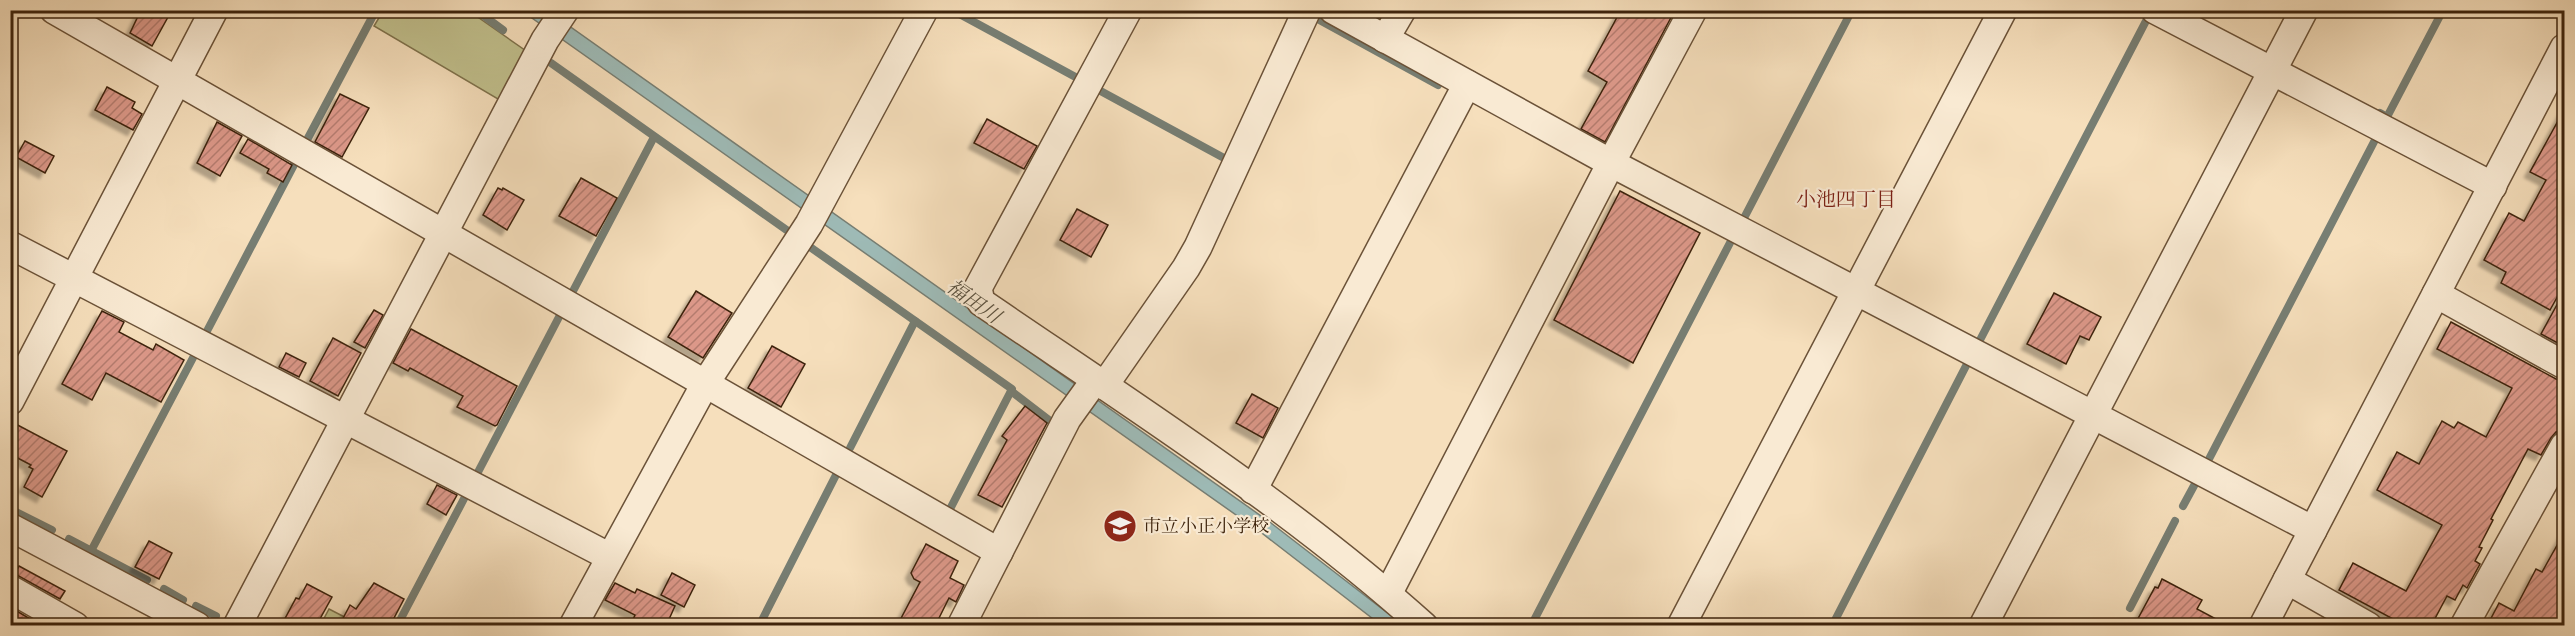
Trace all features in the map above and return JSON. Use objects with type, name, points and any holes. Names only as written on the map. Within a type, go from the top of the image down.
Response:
[{"type":"street","points":[[54,10],[999,552]]},
{"type":"street","points":[[10,400],[214,10]]},
{"type":"street","points":[[237,626],[545,40],[565,10]]},
{"type":"street","points":[[573,626],[705,384],[825,196],[924,10]]},
{"type":"street","points":[[1128,10],[978,288],[981,302],[1252,490],[1389,594],[1424,626]]},
{"type":"street","points":[[961,626],[1072,413],[1186,268],[1198,247],[1307,10]]},
{"type":"street","points":[[1333,10],[1611,162],[2313,530]]},
{"type":"street","points":[[1385,39],[1402,10]]},
{"type":"street","points":[[1389,594],[1611,162],[1693,10]]},
{"type":"street","points":[[1681,626],[2003,10]]},
{"type":"street","points":[[2155,10],[2493,186]]},
{"type":"street","points":[[1983,626],[2304,10]]},
{"type":"street","points":[[2263,626],[2565,48]]},
{"type":"street","points":[[1252,490],[1467,84]]},
{"type":"street","points":[[10,245],[610,557]]},
{"type":"street","points":[[2436,294],[2565,365]]},
{"type":"street","points":[[2464,626],[2565,446]]},
{"type":"street","points":[[10,527],[197,626]]},
{"type":"street","points":[[2287,580],[2368,626]]},
{"type":"street","points":[[10,589],[75,626]]},
{"type":"shaded area","points":[[383,11],[469,11],[529,53],[503,102],[374,26]]},
{"type":"shaded area","points":[[329,609],[360,625],[320,626]]},
{"type":"water","points":[[522,11],[548,11],[1271,523],[1403,625],[1381,625],[1263,534]]},
{"type":"building","points":[[141,10],[156,10],[168,17],[152,46],[130,33]]},
{"type":"building","points":[[1621,10],[1675,10],[1605,142],[1581,129],[1607,82],[1588,71]]},
{"type":"building","points":[[107,87],[135,102],[132,108],[142,114],[133,130],[95,110]]},
{"type":"building","points":[[340,94],[369,108],[342,157],[315,142]]},
{"type":"building","points":[[2565,108],[2565,283],[2550,310],[2501,283],[2506,272],[2484,260],[2509,213],[2524,221],[2546,180],[2530,172]]},
{"type":"building","points":[[987,119],[1037,146],[1024,169],[974,143]]},
{"type":"building","points":[[217,122],[242,136],[220,176],[197,163]]},
{"type":"building","points":[[248,139],[292,165],[283,182],[267,173],[269,169],[240,153]]},
{"type":"building","points":[[25,141],[54,156],[45,173],[16,157]]},
{"type":"building","points":[[581,178],[617,198],[596,236],[559,216]]},
{"type":"building","points":[[498,188],[502,190],[503,188],[524,200],[507,230],[483,215]]},
{"type":"building","points":[[1620,191],[1700,233],[1633,363],[1554,320]]},
{"type":"building","points":[[1077,209],[1108,225],[1091,257],[1060,240]]},
{"type":"building","points":[[2565,290],[2565,347],[2541,334]]},
{"type":"building","points":[[696,291],[732,313],[703,358],[668,337]]},
{"type":"building","points":[[2054,293],[2101,317],[2089,340],[2080,336],[2066,364],[2027,344]]},
{"type":"building","points":[[374,310],[383,315],[365,348],[354,342]]},
{"type":"building","points":[[102,311],[124,322],[119,332],[153,350],[156,344],[184,360],[161,402],[106,373],[92,400],[62,384]]},
{"type":"building","points":[[2451,322],[2556,379],[2565,381],[2565,430],[2556,432],[2541,455],[2528,449],[2491,519],[2493,520],[2479,547],[2482,548],[2475,561],[2480,564],[2467,588],[2463,585],[2455,600],[2447,596],[2431,626],[2406,626],[2339,590],[2353,563],[2406,591],[2442,525],[2377,490],[2397,452],[2419,464],[2442,421],[2454,428],[2458,422],[2486,437],[2512,388],[2437,349]]},
{"type":"building","points":[[411,329],[517,386],[497,425],[457,407],[463,396],[410,368],[408,371],[393,363]]},
{"type":"building","points":[[333,338],[361,353],[338,396],[310,381]]},
{"type":"building","points":[[772,346],[805,364],[781,407],[748,388]]},
{"type":"building","points":[[286,353],[306,363],[299,377],[279,367]]},
{"type":"building","points":[[1252,394],[1278,408],[1263,438],[1236,423]]},
{"type":"building","points":[[1025,406],[1047,423],[1002,507],[978,495],[1007,440],[1002,436]]},
{"type":"building","points":[[10,421],[67,451],[42,497],[24,487],[33,469],[29,467],[31,465],[10,454]]},
{"type":"building","points":[[437,485],[457,495],[446,515],[427,504]]},
{"type":"building","points":[[2565,531],[2565,612],[2557,626],[2487,626],[2499,603],[2514,611],[2536,569],[2542,572]]},
{"type":"building","points":[[149,541],[172,553],[159,579],[135,567]]},
{"type":"building","points":[[926,544],[958,561],[950,578],[964,585],[956,602],[949,598],[935,626],[897,626],[920,582],[914,579],[911,573]]},
{"type":"building","points":[[19,566],[65,591],[60,599],[15,574]]},
{"type":"building","points":[[672,573],[695,585],[684,607],[661,595]]},
{"type":"building","points":[[2162,579],[2202,600],[2197,609],[2229,626],[2134,626],[2155,587],[2158,588]]},
{"type":"building","points":[[374,583],[404,599],[393,620],[404,626],[339,626],[350,605],[356,609]]},
{"type":"building","points":[[615,583],[635,593],[637,589],[675,606],[666,626],[630,626],[635,615],[605,600]]},
{"type":"building","points":[[307,584],[332,597],[316,626],[281,626],[296,598],[299,599]]},
{"type":"building","points":[[10,607],[42,626],[10,626]]},
{"type":"waterway","points":[[308,138],[376,10]]},
{"type":"waterway","points":[[476,10],[503,30]]},
{"type":"waterway","points":[[952,10],[1081,80]]},
{"type":"waterway","points":[[1743,220],[1852,10]]},
{"type":"waterway","points":[[2380,113],[2387,117],[2443,10]]},
{"type":"waterway","points":[[1314,17],[1438,85]]},
{"type":"waterway","points":[[1980,340],[2147,19]]},
{"type":"waterway","points":[[551,63],[788,231]]},
{"type":"waterway","points":[[1095,88],[1224,158]]},
{"type":"waterway","points":[[572,293],[654,137]]},
{"type":"waterway","points":[[2209,459],[2376,138]]},
{"type":"waterway","points":[[207,331],[295,163]]},
{"type":"waterway","points":[[1531,626],[1732,239]]},
{"type":"waterway","points":[[810,247],[1012,389],[949,511]]},
{"type":"waterway","points":[[477,474],[559,317]]},
{"type":"waterway","points":[[850,448],[915,321]]},
{"type":"waterway","points":[[91,551],[195,354]]},
{"type":"waterway","points":[[1832,626],[1968,362]]},
{"type":"waterway","points":[[1011,391],[1054,424]]},
{"type":"waterway","points":[[759,626],[837,473]]},
{"type":"waterway","points":[[2183,506],[2196,482]]},
{"type":"waterway","points":[[397,626],[467,493]]},
{"type":"waterway","points":[[10,509],[52,530]]},
{"type":"waterway","points":[[2130,608],[2175,521]]},
{"type":"waterway","points":[[69,539],[147,580]]},
{"type":"waterway","points":[[164,589],[183,600]]},
{"type":"waterway","points":[[196,606],[216,616]]},
{"type":"place","name":"市立小正小学校","points":[[1120,526]]},
{"type":"district","name":"小池四丁目","points":[[1846,199]]},
{"type":"water label","name":"福田川","points":[[974,301]]}]
